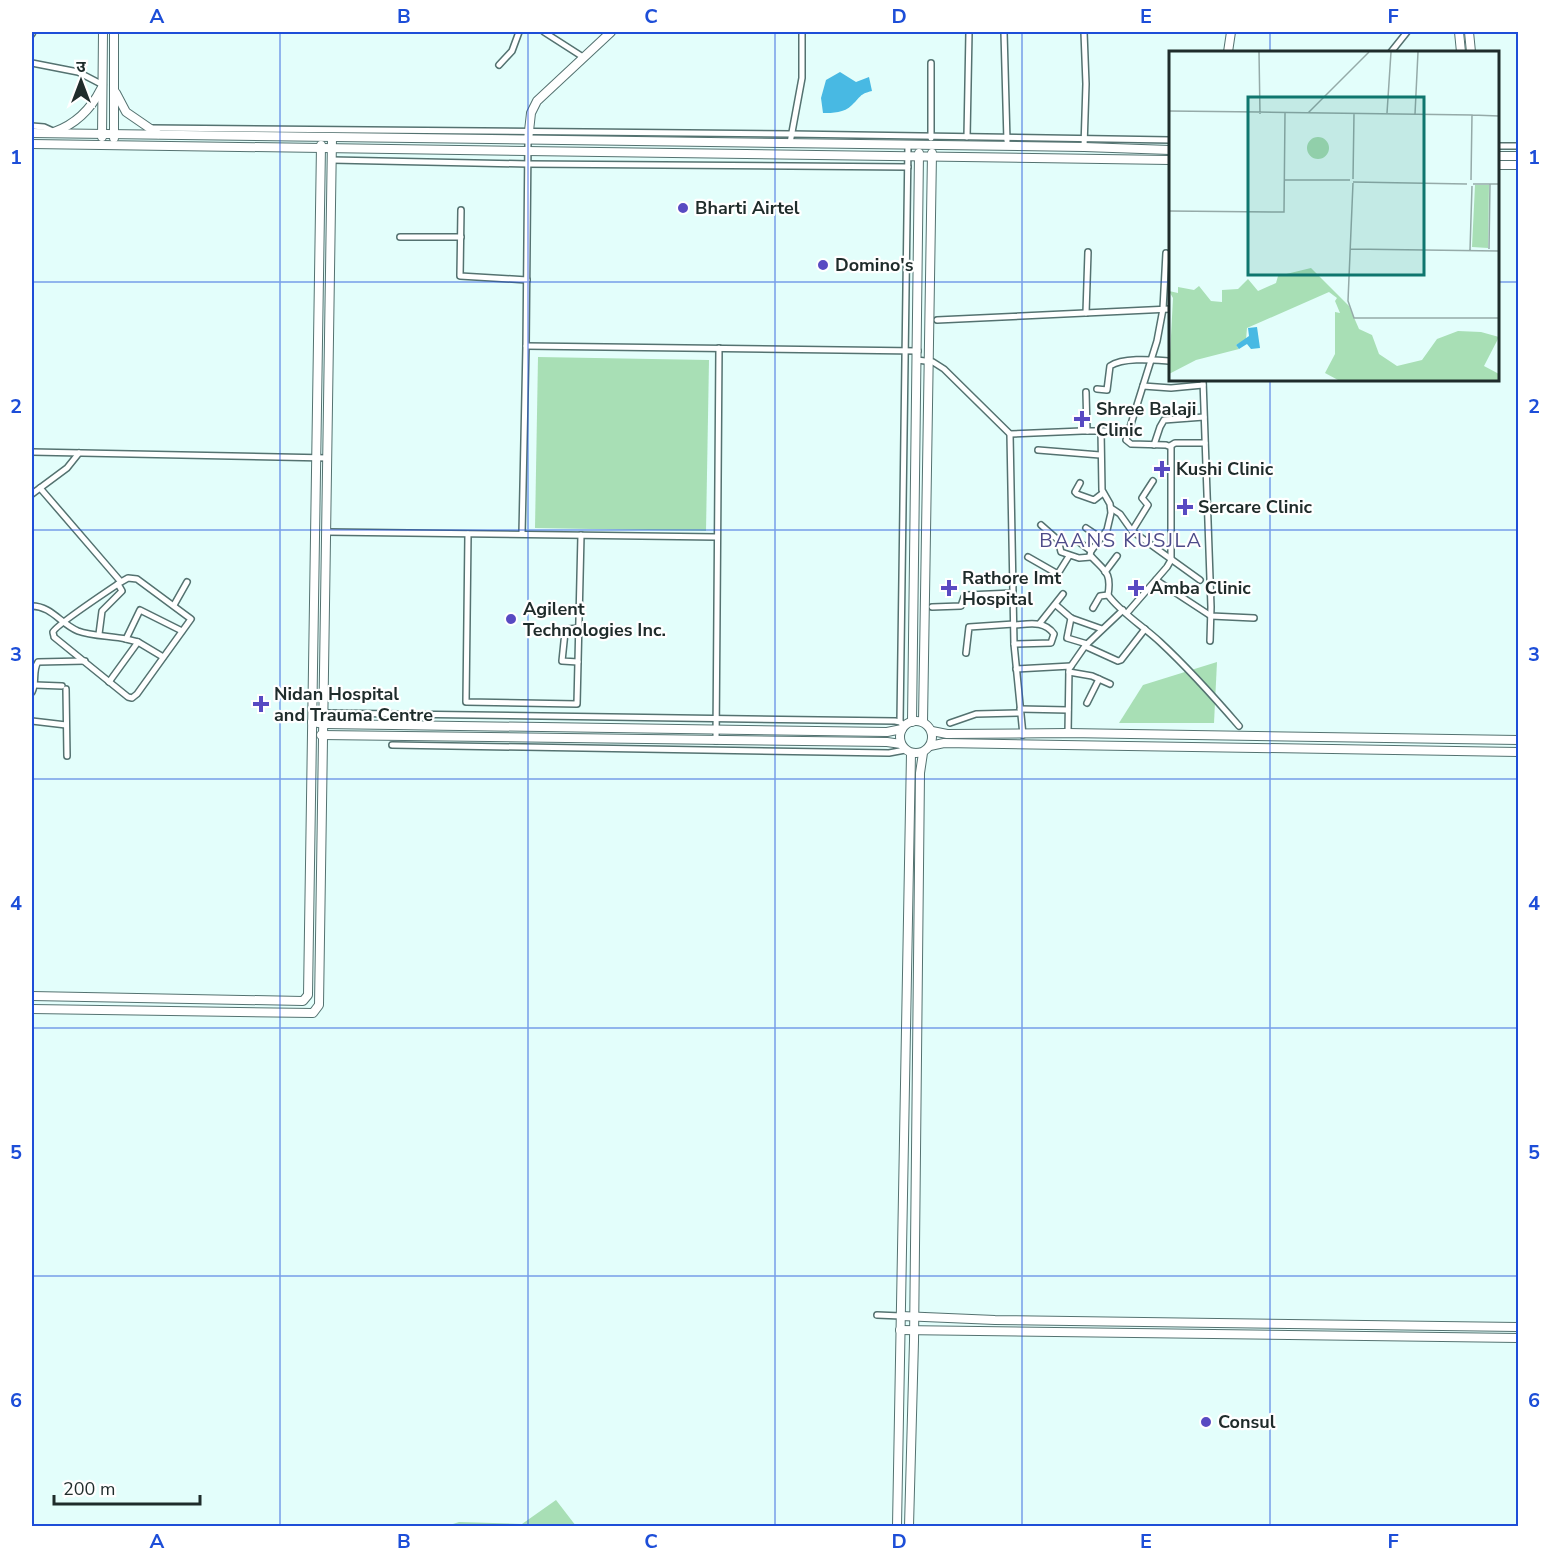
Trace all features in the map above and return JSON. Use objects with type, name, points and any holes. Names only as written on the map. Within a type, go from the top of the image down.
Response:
[{"type":"street","points":[[101,145],[103,32]]},
{"type":"street","points":[[114,32],[114,145]]},
{"type":"street","points":[[499,65],[510,54],[519,32]]},
{"type":"street","points":[[544,32],[583,57]]},
{"type":"street","points":[[522,534],[528,131],[531,113],[537,101],[612,32]]},
{"type":"street","points":[[790,143],[802,78],[802,32]]},
{"type":"street","points":[[967,137],[969,32]]},
{"type":"street","points":[[1004,32],[1007,142]]},
{"type":"street","points":[[1084,32],[1086,84],[1084,143]]},
{"type":"street","points":[[1228,51],[1231,32]]},
{"type":"street","points":[[1392,51],[1407,32]]},
{"type":"street","points":[[1459,32],[1461,51]]},
{"type":"street","points":[[1469,32],[1471,51]]},
{"type":"street","points":[[32,63],[78,72],[103,85]]},
{"type":"street","points":[[931,63],[932,156],[923,722],[932,731],[947,734],[1068,733],[1518,740]]},
{"type":"street","points":[[53,133],[79,119],[89,108],[103,85]]},
{"type":"street","points":[[114,89],[126,112],[161,135]]},
{"type":"street","points":[[32,126],[44,127],[53,133]]},
{"type":"street","points":[[148,128],[932,136],[1007,142]]},
{"type":"street","points":[[32,133],[908,145],[1169,140]]},
{"type":"street","points":[[313,1012],[306,999],[321,138]]},
{"type":"street","points":[[313,1012],[319,1005],[325,735],[332,138]]},
{"type":"street","points":[[1084,143],[1169,150]]},
{"type":"street","points":[[32,144],[1169,160]]},
{"type":"street","points":[[905,725],[908,145]]},
{"type":"street","points":[[897,1527],[906,749],[900,738],[905,725],[918,351],[920,145]]},
{"type":"street","points":[[1499,146],[1518,146]]},
{"type":"street","points":[[1499,156],[1518,156]]},
{"type":"street","points":[[332,160],[908,167]]},
{"type":"street","points":[[1499,165],[1518,165]]},
{"type":"street","points":[[461,210],[460,276],[527,280]]},
{"type":"street","points":[[400,237],[461,237]]},
{"type":"street","points":[[1086,313],[1088,252]]},
{"type":"street","points":[[1166,253],[1163,309],[1157,341],[1126,438],[1128,443],[1154,445],[1170,446],[1175,442],[1205,443]]},
{"type":"street","points":[[938,320],[1169,309]]},
{"type":"street","points":[[526,346],[918,351]]},
{"type":"street","points":[[716,741],[719,348]]},
{"type":"street","points":[[917,360],[936,363],[944,369],[1010,434],[1014,644],[1023,735]]},
{"type":"street","points":[[1097,389],[1107,390],[1110,366],[1115,363],[1169,361]]},
{"type":"street","points":[[1143,386],[1171,388],[1203,382],[1210,641]]},
{"type":"street","points":[[1086,392],[1087,431]]},
{"type":"street","points":[[1154,445],[1164,420],[1204,417]]},
{"type":"street","points":[[1101,431],[1103,493],[1111,508],[1120,514],[1132,531],[1200,580]]},
{"type":"street","points":[[1010,434],[1128,431]]},
{"type":"street","points":[[1068,733],[1070,669],[1086,645],[1102,629],[1125,612],[1156,580],[1171,560],[1170,446]]},
{"type":"street","points":[[1038,450],[1101,455]]},
{"type":"street","points":[[32,453],[328,458]]},
{"type":"street","points":[[32,494],[67,468],[79,453]]},
{"type":"street","points":[[1132,531],[1148,505],[1142,498],[1153,481]]},
{"type":"street","points":[[1080,483],[1075,492],[1077,494],[1094,500],[1103,493]]},
{"type":"street","points":[[40,488],[119,583],[122,591],[102,611],[99,634]]},
{"type":"street","points":[[1041,525],[1058,540],[1060,551],[1079,558],[1091,554],[1107,530],[1111,508]]},
{"type":"street","points":[[1086,528],[1101,538]]},
{"type":"street","points":[[327,532],[717,537]]},
{"type":"street","points":[[468,534],[466,702],[577,704],[581,535]]},
{"type":"street","points":[[1079,542],[1102,567],[1110,581],[1108,595]]},
{"type":"street","points":[[1028,557],[1056,573],[1069,556]]},
{"type":"street","points":[[1105,572],[1118,556]]},
{"type":"street","points":[[128,578],[136,579],[191,619],[132,698],[54,637],[54,631],[64,622],[119,583],[128,578]]},
{"type":"street","points":[[1156,580],[1211,616],[1254,618]]},
{"type":"street","points":[[174,605],[188,582]]},
{"type":"street","points":[[932,607],[961,606],[964,597],[968,595],[1013,593]]},
{"type":"street","points":[[1040,623],[1063,594]]},
{"type":"street","points":[[1093,608],[1100,596],[1108,595]]},
{"type":"street","points":[[1108,595],[1202,683],[1239,726]]},
{"type":"street","points":[[1056,605],[1071,618],[1102,629]]},
{"type":"street","points":[[32,606],[43,607],[78,631],[138,642],[163,657]]},
{"type":"street","points":[[126,639],[140,610],[182,631]]},
{"type":"street","points":[[1071,618],[1067,630],[1068,639],[1086,645],[1114,660],[1121,660],[1145,629]]},
{"type":"street","points":[[966,654],[969,627],[1040,623],[1053,632],[1051,643],[1014,644]]},
{"type":"street","points":[[578,662],[562,661],[565,632],[568,629],[579,628]]},
{"type":"street","points":[[109,682],[138,642]]},
{"type":"street","points":[[32,692],[38,662],[85,662]]},
{"type":"street","points":[[1016,669],[1070,669],[1110,684]]},
{"type":"street","points":[[1087,704],[1099,680]]},
{"type":"street","points":[[35,685],[64,688],[67,756]]},
{"type":"street","points":[[950,723],[976,714],[1068,710]]},
{"type":"street","points":[[325,713],[716,719],[905,725],[923,722]]},
{"type":"street","points":[[32,721],[66,725]]},
{"type":"street","points":[[312,722],[887,732],[905,725]]},
{"type":"street","points":[[909,1527],[914,1330],[920,772],[923,753],[930,746],[933,737],[932,731]]},
{"type":"street","points":[[1097,734],[1098,746]]},
{"type":"street","points":[[312,735],[392,744],[887,742],[923,753]]},
{"type":"street","points":[[445,742],[889,753],[906,749]]},
{"type":"street","points":[[930,746],[944,743],[1518,752]]},
{"type":"street","points":[[32,996],[303,1001],[306,999]]},
{"type":"street","points":[[32,1009],[313,1012]]},
{"type":"street","points":[[877,1315],[995,1320],[1518,1327]]},
{"type":"street","points":[[995,1320],[995,1331]]},
{"type":"street","points":[[900,1330],[1518,1338]]},
{"type":"green space","points":[[538,357],[709,360],[706,531],[535,528]]},
{"type":"green space","points":[[1217,662],[1214,723],[1119,723],[1143,685]]},
{"type":"green space","points":[[556,1500],[576,1526],[447,1526],[459,1522],[522,1524]]},
{"type":"water","points":[[840,72],[856,82],[869,77],[872,91],[862,95],[846,110],[823,113],[821,98],[826,80]]},
{"type":"place","name":"Bharti Airtel","points":[[683,208]]},
{"type":"place","name":"Domino's","points":[[823,265]]},
{"type":"place","name":"Shree Balaji Clinic","points":[[1082,419]]},
{"type":"place","name":"Kushi Clinic","points":[[1162,469]]},
{"type":"place","name":"Sercare Clinic","points":[[1185,507]]},
{"type":"place","name":"Rathore Imt Hospital","points":[[949,588]]},
{"type":"place","name":"Amba Clinic","points":[[1136,588]]},
{"type":"place","name":"Agilent Technologies Inc.","points":[[511,619]]},
{"type":"place","name":"Nidan Hospital and Trauma Centre","points":[[261,704]]},
{"type":"place","name":"Consul","points":[[1206,1422]]},
{"type":"district","name":"BAANS KUSJLA","points":[[1121,540]]}]
